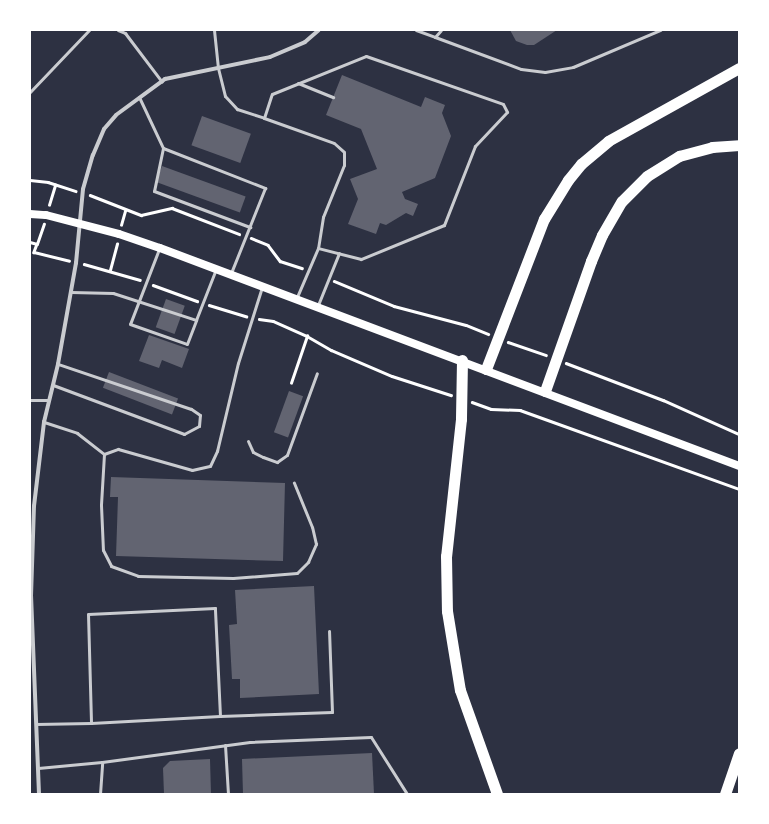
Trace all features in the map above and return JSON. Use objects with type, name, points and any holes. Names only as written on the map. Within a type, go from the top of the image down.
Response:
[{"type":"highway","points":[[486,369],[544,219],[555,197],[581,164],[629,128],[739,68]]},
{"type":"highway","points":[[545,391],[591,261],[612,216],[622,201],[647,176],[679,156],[712,147],[739,145]]},
{"type":"highway","points":[[462,360],[462,399],[446,556],[447,611],[460,690],[497,794]]},
{"type":"highway","points":[[725,794],[739,753]]},
{"type":"main road","points":[[30,214],[46,215],[119,234],[231,273],[545,391],[739,466]]},
{"type":"street","points":[[40,794],[31,645],[32,506],[44,422],[58,364],[76,263],[83,193],[93,154],[104,129],[116,115],[139,96],[162,82],[270,57],[305,42],[318,30]]},
{"type":"lane","points":[[30,92],[89,30]]},
{"type":"lane","points":[[118,30],[125,33],[162,82]]},
{"type":"lane","points":[[214,30],[218,68],[225,96],[237,109],[334,143],[344,152],[344,166],[323,217],[318,248],[297,297]]},
{"type":"lane","points":[[416,30],[521,69],[545,72],[573,67],[660,30]]},
{"type":"lane","points":[[435,37],[441,30]]},
{"type":"lane","points":[[264,118],[272,94],[366,56],[503,104],[506,112],[475,146],[444,225],[361,259],[318,248]]},
{"type":"lane","points":[[298,83],[333,97]]},
{"type":"lane","points":[[139,96],[163,148],[154,191],[250,227]]},
{"type":"lane","points":[[163,148],[265,188],[231,273]]},
{"type":"lane","points":[[160,248],[130,324],[187,344],[216,268]]},
{"type":"lane","points":[[318,305],[338,253]]},
{"type":"lane","points":[[104,454],[118,448],[192,470],[210,466],[217,451],[234,376],[263,285]]},
{"type":"lane","points":[[70,292],[113,293],[196,320]]},
{"type":"lane","points":[[52,385],[184,434],[199,426],[200,415],[191,409],[58,364]]},
{"type":"lane","points":[[248,441],[253,452],[262,458],[277,462],[287,455],[317,373]]},
{"type":"lane","points":[[30,400],[49,400]]},
{"type":"lane","points":[[44,422],[77,433],[104,454]]},
{"type":"lane","points":[[104,454],[101,505],[103,550],[111,566],[138,576],[233,578],[297,573],[308,562],[316,544],[312,527],[294,483]]},
{"type":"lane","points":[[91,723],[88,614],[215,608],[220,716]]},
{"type":"lane","points":[[36,724],[91,723],[332,712],[329,631]]},
{"type":"lane","points":[[38,768],[102,762],[250,742],[371,737],[406,794]]},
{"type":"lane","points":[[225,745],[228,794]]},
{"type":"lane","points":[[100,794],[102,762]]},
{"type":"path","points":[[30,180],[48,182],[113,202],[125,211],[141,215],[172,208],[268,245],[280,261],[308,270]]},
{"type":"path","points":[[30,242],[37,244],[34,252],[146,282],[202,303],[252,317],[273,321],[307,336],[331,350],[392,376],[491,408],[520,410],[739,489]]},
{"type":"path","points":[[328,279],[394,306],[466,325],[670,403],[739,434]]},
{"type":"path","points":[[291,383],[307,336]]},
{"type":"building","points":[[510,30],[557,30],[534,45],[527,45],[516,41]]},
{"type":"building","points":[[342,75],[421,107],[425,97],[445,105],[442,113],[451,136],[435,178],[402,192],[405,199],[418,204],[413,216],[406,213],[386,225],[380,223],[376,234],[348,224],[358,199],[350,179],[377,169],[361,129],[326,115]]},
{"type":"building","points":[[202,116],[251,134],[240,163],[191,145]]},
{"type":"building","points":[[162,166],[246,196],[240,212],[156,182]]},
{"type":"building","points":[[166,299],[185,306],[175,334],[156,327]]},
{"type":"building","points":[[149,335],[189,349],[182,368],[162,360],[159,368],[139,361]]},
{"type":"building","points":[[109,372],[178,399],[172,414],[103,388]]},
{"type":"building","points":[[289,391],[303,396],[288,437],[274,432]]},
{"type":"building","points":[[111,477],[285,483],[283,561],[116,556],[118,497],[110,497]]},
{"type":"building","points":[[314,586],[319,694],[240,698],[240,679],[232,679],[229,625],[237,624],[235,590]]},
{"type":"building","points":[[372,753],[374,794],[243,794],[242,759]]},
{"type":"building","points":[[210,759],[211,794],[164,794],[163,768],[170,761]]}]
